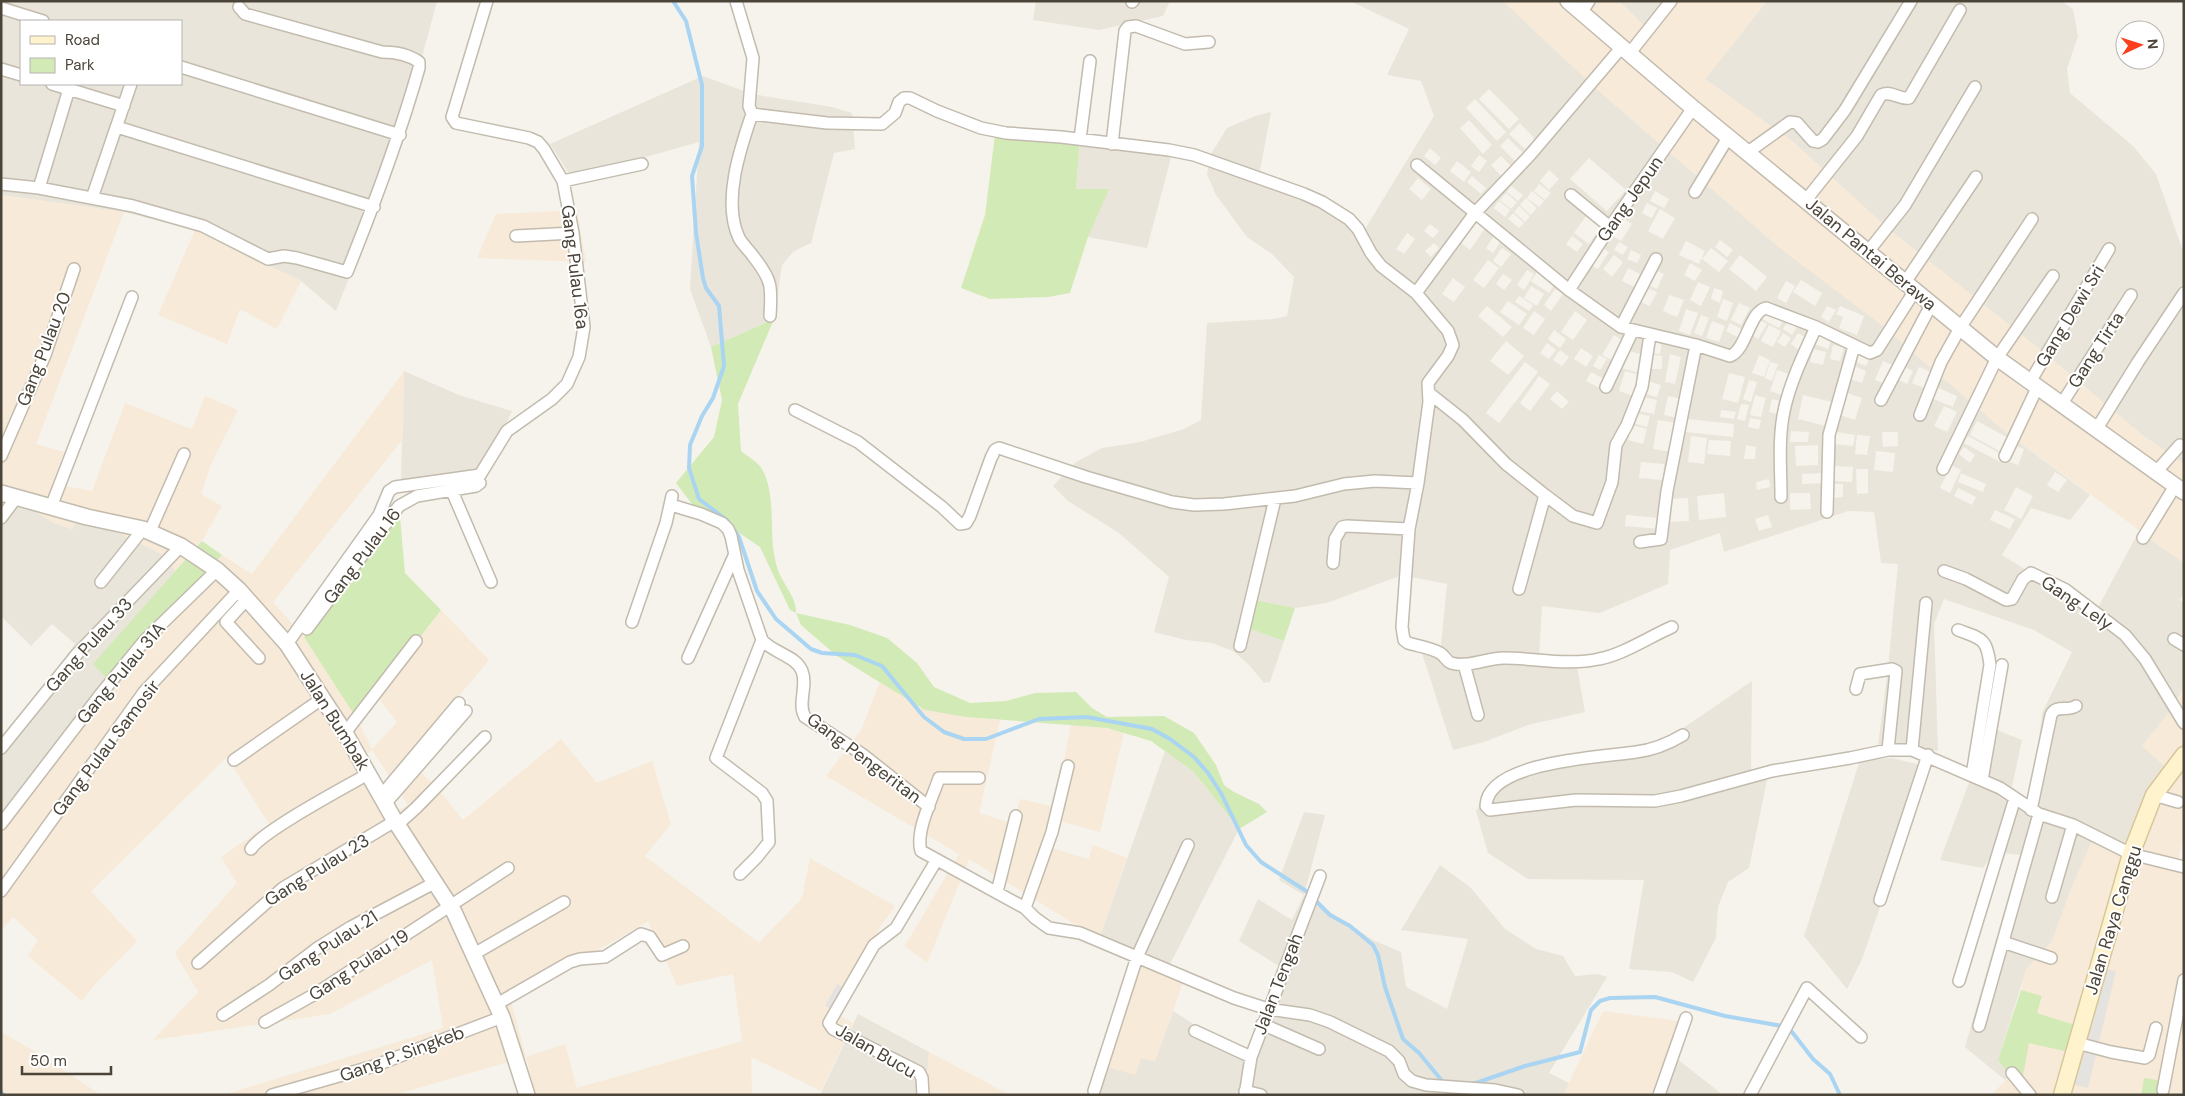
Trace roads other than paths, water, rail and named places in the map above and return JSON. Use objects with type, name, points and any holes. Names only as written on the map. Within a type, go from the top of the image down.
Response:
[{"type":"main road","name":"Jalan Raya Canggu","points":[[2062,1095],[2131,854],[2154,795],[2184,755]]},
{"type":"street","points":[[486,1],[452,117],[453,120],[512,133],[538,142],[562,181]]},
{"type":"street","points":[[736,1],[753,58],[749,106],[752,114],[732,188],[735,224],[739,239],[763,268],[771,285],[770,316]]},
{"type":"street","name":"Jalan Pantai Berawa","points":[[1568,1],[1585,7],[1625,51],[1806,200],[1909,288],[1997,358],[2179,489]]},
{"type":"street","points":[[1416,293],[1475,213],[1671,1]]},
{"type":"street","points":[[1748,152],[1790,122],[1797,123],[1813,141],[1823,140],[1845,110],[1911,1]]},
{"type":"street","points":[[1,8],[40,20]]},
{"type":"street","points":[[1,184],[39,188],[134,206],[203,226],[268,259],[284,256],[297,258],[346,272],[374,206],[400,136],[419,62],[412,57],[392,52],[382,52],[245,14],[239,8]]},
{"type":"street","points":[[1806,200],[1857,136],[1881,95],[1890,93],[1903,99],[1909,98],[1960,10]]},
{"type":"street","points":[[1112,144],[1125,31],[1128,27],[1136,26],[1186,44],[1209,42]]},
{"type":"street","points":[[1080,139],[1090,61]]},
{"type":"street","points":[[182,67],[400,136]]},
{"type":"street","points":[[1,69],[20,75]]},
{"type":"street","points":[[55,85],[124,106]]},
{"type":"street","points":[[92,198],[131,85]]},
{"type":"street","points":[[1868,253],[1905,205],[1975,87]]},
{"type":"street","points":[[39,188],[68,89]]},
{"type":"street","points":[[752,114],[827,123],[882,124],[895,113],[899,102],[904,98],[910,98],[981,128],[1006,133],[1080,139],[1170,150],[1194,155],[1322,202],[1349,219],[1381,266],[1416,293],[1448,332],[1453,345],[1448,356],[1428,382],[1429,393],[1418,483],[1409,529],[1402,626],[1404,640],[1440,653],[1450,662],[1464,664],[1505,658],[1568,662],[1598,660],[1620,653],[1672,627]]},
{"type":"street","name":"Gang Jepun","points":[[1569,290],[1610,227],[1693,108]]},
{"type":"street","points":[[116,127],[374,206]]},
{"type":"street","points":[[1695,192],[1729,136]]},
{"type":"street","name":"Gang Pulau 16a","points":[[289,647],[378,515],[389,491],[395,487],[480,474],[508,431],[552,399],[567,384],[579,357],[584,336],[573,233],[562,181],[642,164]]},
{"type":"street","points":[[1417,165],[1569,290],[1621,328],[1696,345],[1725,355],[1734,354],[1762,309],[1770,309],[1816,327],[1870,353],[1877,350],[1909,288],[1976,177]]},
{"type":"street","points":[[1571,195],[1610,227]]},
{"type":"street","points":[[1920,415],[1938,368],[1960,328],[2032,219]]},
{"type":"street","points":[[516,236],[573,233]]},
{"type":"street","name":"Gang Dewi Sri","points":[[2005,456],[2034,385],[2109,249]]},
{"type":"street","points":[[1621,328],[1656,259]]},
{"type":"street","name":"Gang Pulau 20","points":[[1,456],[45,356],[74,269]]},
{"type":"street","points":[[1943,469],[1997,358],[2053,276]]},
{"type":"street","points":[[2096,430],[2184,293]]},
{"type":"street","name":"Gang Tirta","points":[[2061,405],[2131,295]]},
{"type":"street","points":[[50,507],[132,297]]},
{"type":"street","points":[[1881,400],[1931,305]]},
{"type":"street","points":[[1781,497],[1784,411],[1798,366],[1816,327]]},
{"type":"street","points":[[1606,387],[1633,330]]},
{"type":"street","points":[[1429,393],[1463,420],[1506,464],[1545,496],[1573,516],[1594,524],[1599,520],[1612,482],[1616,445],[1627,425],[1642,387],[1650,335]]},
{"type":"street","points":[[1640,542],[1661,539],[1667,491],[1696,345]]},
{"type":"street","points":[[1828,512],[1829,435],[1854,346]]},
{"type":"street","points":[[795,410],[858,442],[942,507],[960,524],[966,523],[970,516],[991,458],[995,450],[999,448],[1086,477],[1172,502],[1194,505],[1275,499],[1344,484],[1374,481],[1418,483]]},
{"type":"street","points":[[2156,472],[2180,445]]},
{"type":"street","points":[[101,582],[147,530],[184,454]]},
{"type":"street","name":"Gang Pulau 16","points":[[289,647],[399,506],[417,496],[476,486],[480,483]]},
{"type":"street","points":[[2143,538],[2179,489]]},
{"type":"street","points":[[452,490],[491,582]]},
{"type":"street","name":"Jalan Bumbak","points":[[1,493],[50,507],[147,530],[181,546],[217,570],[243,594],[289,647],[346,733],[382,800],[451,906],[500,1011],[527,1095]]},
{"type":"street","points":[[1519,589],[1545,496]]},
{"type":"street","points":[[1,518],[16,498]]},
{"type":"street","points":[[1240,646],[1275,499]]},
{"type":"street","points":[[632,622],[671,501],[722,523],[731,536],[734,556],[745,593],[762,640],[716,758],[762,793],[767,801],[769,842],[758,857],[740,874]]},
{"type":"street","points":[[1333,562],[1335,539],[1342,527],[1409,529]]},
{"type":"street","name":"Gang Pulau 33","points":[[1,748],[77,654],[181,546]]},
{"type":"street","points":[[688,658],[734,556]]},
{"type":"street","name":"Gang Pulau 31A","points":[[1,824],[145,640],[217,570]]},
{"type":"street","name":"Gang Lely","points":[[1944,571],[1966,579],[2006,600],[2012,599],[2023,579],[2031,573],[2066,590],[2124,635],[2145,659],[2184,723]]},
{"type":"street","points":[[243,594],[226,622],[259,658]]},
{"type":"street","name":"Gang Pulau Samosir","points":[[1,891],[144,692],[243,594]]},
{"type":"street","points":[[1912,750],[1926,603]]},
{"type":"street","points":[[1958,630],[1982,639],[1988,647],[1990,665],[1977,778]]},
{"type":"street","name":"Gang Pengeritan","points":[[762,640],[768,647],[798,664],[802,670],[804,686],[802,708],[805,717],[862,754],[928,807]]},
{"type":"street","points":[[346,733],[416,641]]},
{"type":"street","points":[[1464,664],[1478,716]]},
{"type":"street","points":[[1977,778],[2002,665]]},
{"type":"street","points":[[1856,689],[1860,674],[1892,668],[1896,672],[1888,750]]},
{"type":"street","points":[[234,760],[323,698]]},
{"type":"street","points":[[1979,1026],[2003,942],[2035,812],[2051,715],[2053,710],[2057,708],[2069,710],[2076,706]]},
{"type":"street","points":[[382,800],[462,707]]},
{"type":"street","points":[[1682,735],[1662,746],[1637,752],[1536,766],[1497,785],[1487,799],[1486,806],[1490,810],[1576,800],[1655,801],[1682,796],[1772,771],[1888,750],[1912,750],[1928,755],[2000,788],[2035,812],[2073,825],[2131,854],[2184,867]]},
{"type":"street","name":"Gang Pulau 23","points":[[198,963],[283,888],[396,823],[428,796],[485,737]]},
{"type":"street","points":[[1880,900],[1928,755]]},
{"type":"street","points":[[1025,908],[1052,832],[1068,766]]},
{"type":"street","points":[[251,849],[257,842],[282,824],[368,774]]},
{"type":"street","name":"Gang Pengeritan","points":[[978,778],[940,777],[928,807],[921,832],[921,851],[936,861],[1025,908],[1049,928],[1080,933],[1194,982],[1268,1009],[1310,1015],[1330,1022],[1389,1051],[1399,1061],[1404,1074],[1412,1081],[1426,1085],[1495,1090],[1518,1095]]},
{"type":"street","points":[[2154,795],[2178,802]]},
{"type":"street","points":[[1959,981],[2015,798]]},
{"type":"street","points":[[997,892],[1016,816]]},
{"type":"street","points":[[2052,897],[2073,825]]},
{"type":"street","points":[[1094,1091],[1137,957],[1188,845]]},
{"type":"street","name":"Jalan Bucu","points":[[923,1095],[922,1078],[919,1072],[833,1029],[829,1024],[874,945],[896,928],[936,861]]},
{"type":"street","name":"Gang Pulau 19","points":[[265,1022],[314,994],[508,868]]},
{"type":"street","name":"Jalan Tengah","points":[[1245,1093],[1251,1057],[1262,1024],[1320,876]]},
{"type":"street","name":"Gang Pulau 21","points":[[224,1016],[316,949],[351,927],[436,882]]},
{"type":"street","points":[[474,954],[564,902]]},
{"type":"street","name":"Gang P. Singkeb","points":[[272,1095],[374,1066],[500,1011],[570,962],[604,957],[641,934],[650,937],[662,956],[683,946]]},
{"type":"street","points":[[2003,942],[2051,958]]},
{"type":"street","points":[[2163,1090],[2184,980]]},
{"type":"street","points":[[1750,1095],[1807,988],[1861,1037]]},
{"type":"street","points":[[1659,1095],[1686,1018]]},
{"type":"street","points":[[1262,1024],[1319,1049]]},
{"type":"street","points":[[2076,1043],[2145,1058],[2148,1055],[2156,1028]]},
{"type":"street","points":[[1195,1032],[1251,1057]]},
{"type":"street","points":[[2012,1073],[2030,1095]]},
{"type":"street","points":[[1245,1093],[1260,1095]]},
{"type":"waterway","points":[[673,1],[686,21],[702,85],[702,146],[692,176],[696,233],[706,288],[719,306],[724,366],[713,398],[702,416],[690,445],[689,468],[699,499],[728,521]]},
{"type":"waterway","points":[[732,527],[739,537],[757,591],[776,619],[811,649],[822,653],[855,655],[882,666],[924,717],[944,732],[964,739],[986,739],[1039,719],[1087,717],[1152,729],[1170,739],[1194,757],[1208,773],[1221,793],[1246,845],[1261,862],[1306,891],[1330,915],[1350,926],[1373,945],[1378,955],[1385,987],[1403,1039],[1419,1053],[1443,1082]]},
{"type":"waterway","points":[[1473,1084],[1525,1066],[1580,1052],[1591,1010],[1600,1001],[1610,998],[1655,997],[1725,1016],[1782,1026],[1792,1032],[1813,1059],[1830,1074],[1840,1095]]},
{"type":"waterway","points":[[1,1092],[4,1095]]}]
